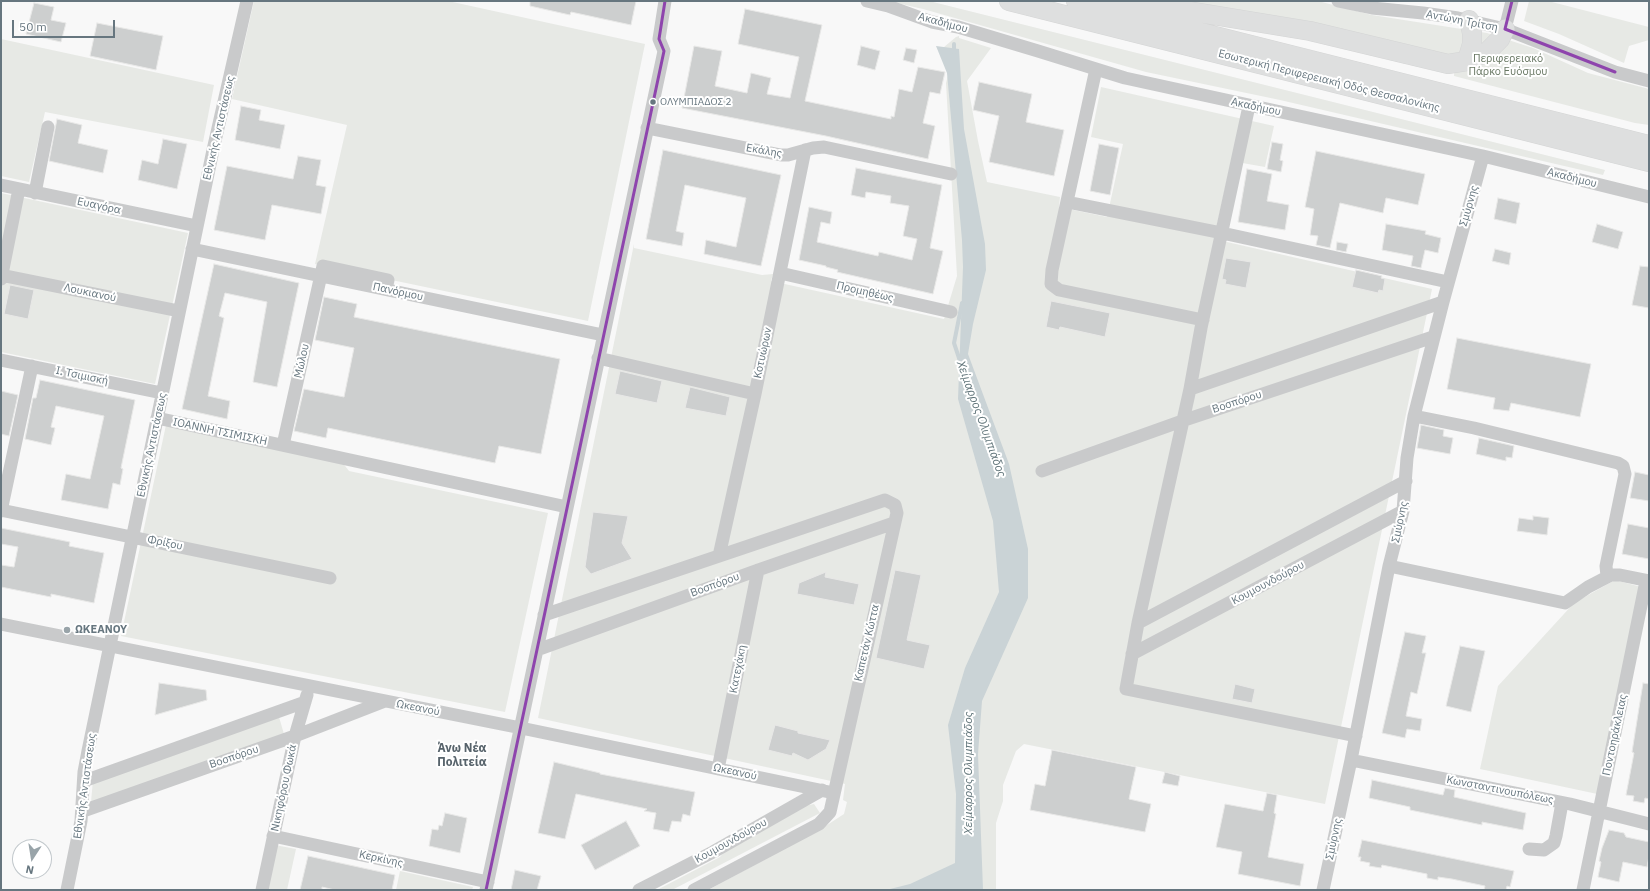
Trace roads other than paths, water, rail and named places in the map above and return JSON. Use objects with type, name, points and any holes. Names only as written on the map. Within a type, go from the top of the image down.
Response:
[{"type":"highway","name":"Εσωτερική Περιφερειακή Οδός Θεσσαλονίκης","points":[[1009,1],[1646,153]]},
{"type":"highway","name":"Εσωτερική Περιφερειακή Οδός Θεσσαλονίκης","points":[[1076,1],[1646,153]]},
{"type":"highway","points":[[1127,1],[1310,31],[1441,63],[1455,64],[1467,61],[1487,52],[1493,48],[1505,29]]},
{"type":"highway","points":[[1467,61],[1472,44],[1472,33],[1469,20]]},
{"type":"street","name":"Εθνικής Αντιστάσεως","points":[[71,889],[83,811],[84,781],[88,751],[192,248],[247,1]]},
{"type":"street","points":[[487,886],[646,128],[664,51],[659,39],[665,1]]},
{"type":"street","name":"Ακαδήμου","points":[[867,1],[888,6],[932,22],[963,29],[1143,83],[1483,156],[1649,197]]},
{"type":"street","name":"Αντώνη Τρίτση","points":[[1338,1],[1469,20],[1505,29],[1614,72],[1649,81]]},
{"type":"street","points":[[1505,29],[1512,1]]},
{"type":"street","points":[[1096,69],[1052,270],[1051,284],[1059,290],[1203,320]]},
{"type":"street","points":[[1248,106],[1190,389],[1138,623],[1126,689],[1356,736]]},
{"type":"street","points":[[35,192],[48,127]]},
{"type":"street","name":"Εκάλης","points":[[646,128],[781,155],[788,155],[824,147],[951,174]]},
{"type":"street","name":"Κοτυώρων","points":[[719,556],[755,394],[805,150]]},
{"type":"street","name":"Σμύρνης","points":[[1323,890],[1356,736],[1389,566],[1403,512],[1409,444],[1414,416],[1433,337],[1483,156]]},
{"type":"street","name":"Ευαγόρα","points":[[1,186],[197,226]]},
{"type":"street","points":[[1,276],[19,189]]},
{"type":"street","points":[[1067,202],[1222,233],[1448,282]]},
{"type":"street","name":"Πανόρμου","points":[[192,248],[603,335]]},
{"type":"street","name":"Προμηθέως","points":[[780,273],[951,312]]},
{"type":"street","name":"Λουκιανού","points":[[1,276],[179,311]]},
{"type":"street","name":"Μώλου","points":[[283,445],[321,276]]},
{"type":"street","points":[[1190,389],[1443,302]]},
{"type":"street","name":"Βοσπόρου","points":[[1042,471],[1182,421],[1433,337]]},
{"type":"street","points":[[598,358],[755,394]]},
{"type":"street","name":"Ι. Τσιμισκή","points":[[1,360],[162,393]]},
{"type":"street","points":[[1,510],[32,366]]},
{"type":"street","points":[[1414,416],[1474,428],[1618,463],[1623,466],[1625,474],[1606,566],[1607,576]]},
{"type":"street","name":"ΙΟΑΝΝΗ ΤΣΙΜΙΣΚΗ","points":[[157,418],[567,507]]},
{"type":"street","points":[[1138,623],[1406,481]]},
{"type":"street","name":"Καπετάν Κώττα","points":[[719,556],[885,500],[893,504],[896,508],[897,513],[828,792]]},
{"type":"street","name":"Φρίξου","points":[[1,510],[330,578]]},
{"type":"street","name":"Κουμουνδούρου","points":[[1132,654],[1403,512]]},
{"type":"street","name":"Βοσπόρου","points":[[537,650],[758,570],[894,523]]},
{"type":"street","points":[[544,615],[719,556]]},
{"type":"street","points":[[1389,566],[1565,603],[1607,576],[1618,575],[1648,581]]},
{"type":"street","name":"Κατεχάκη","points":[[718,769],[758,570]]},
{"type":"street","name":"Ποντοηράκλειας","points":[[1583,890],[1648,581]]},
{"type":"street","name":"Ωκεανού","points":[[1,624],[521,728],[828,792]]},
{"type":"street","name":"Νικηφόρου Φωκά","points":[[262,890],[295,736],[309,686]]},
{"type":"street","name":"Βοσπόρου","points":[[83,811],[295,736],[385,701]]},
{"type":"street","points":[[84,781],[305,702]]},
{"type":"street","name":"Κωνσταντινουπόλεως","points":[[1351,760],[1562,803],[1649,824]]},
{"type":"street","points":[[694,890],[819,824],[830,812],[828,792]]},
{"type":"street","name":"Κουμουνδούρου","points":[[639,890],[828,792]]},
{"type":"street","points":[[1529,849],[1544,850],[1554,843],[1562,803]]},
{"type":"street","name":"Κερκίνης","points":[[273,836],[487,886]]},
{"type":"water","points":[[936,46],[959,49],[964,129],[985,244],[986,270],[973,324],[968,354],[1009,464],[1028,549],[1028,598],[982,701],[978,754],[983,890],[886,890],[910,884],[955,863],[956,794],[948,725],[965,668],[999,592],[993,521],[958,399],[963,267],[962,240],[947,73]]},
{"type":"waterway","name":"Χείμαρρος Ολυμπιάδος","points":[[954,44],[954,53]]},
{"type":"waterway","name":"Χείμαρρος Ολυμπιάδος","points":[[961,364],[954,343],[962,303]]},
{"type":"place","name":"ΟΛΥΜΠΙΑΔΟΣ 2","points":[[653,102]]},
{"type":"place","name":"ΩΚΕΑΝΟΥ","points":[[67,630]]},
{"type":"district","name":"Άνω Νέα Πολιτεία","points":[[462,756]]},
{"type":"park label","name":"Περιφερειακό Πάρκο Ευόσμου","points":[[1508,65]]}]
